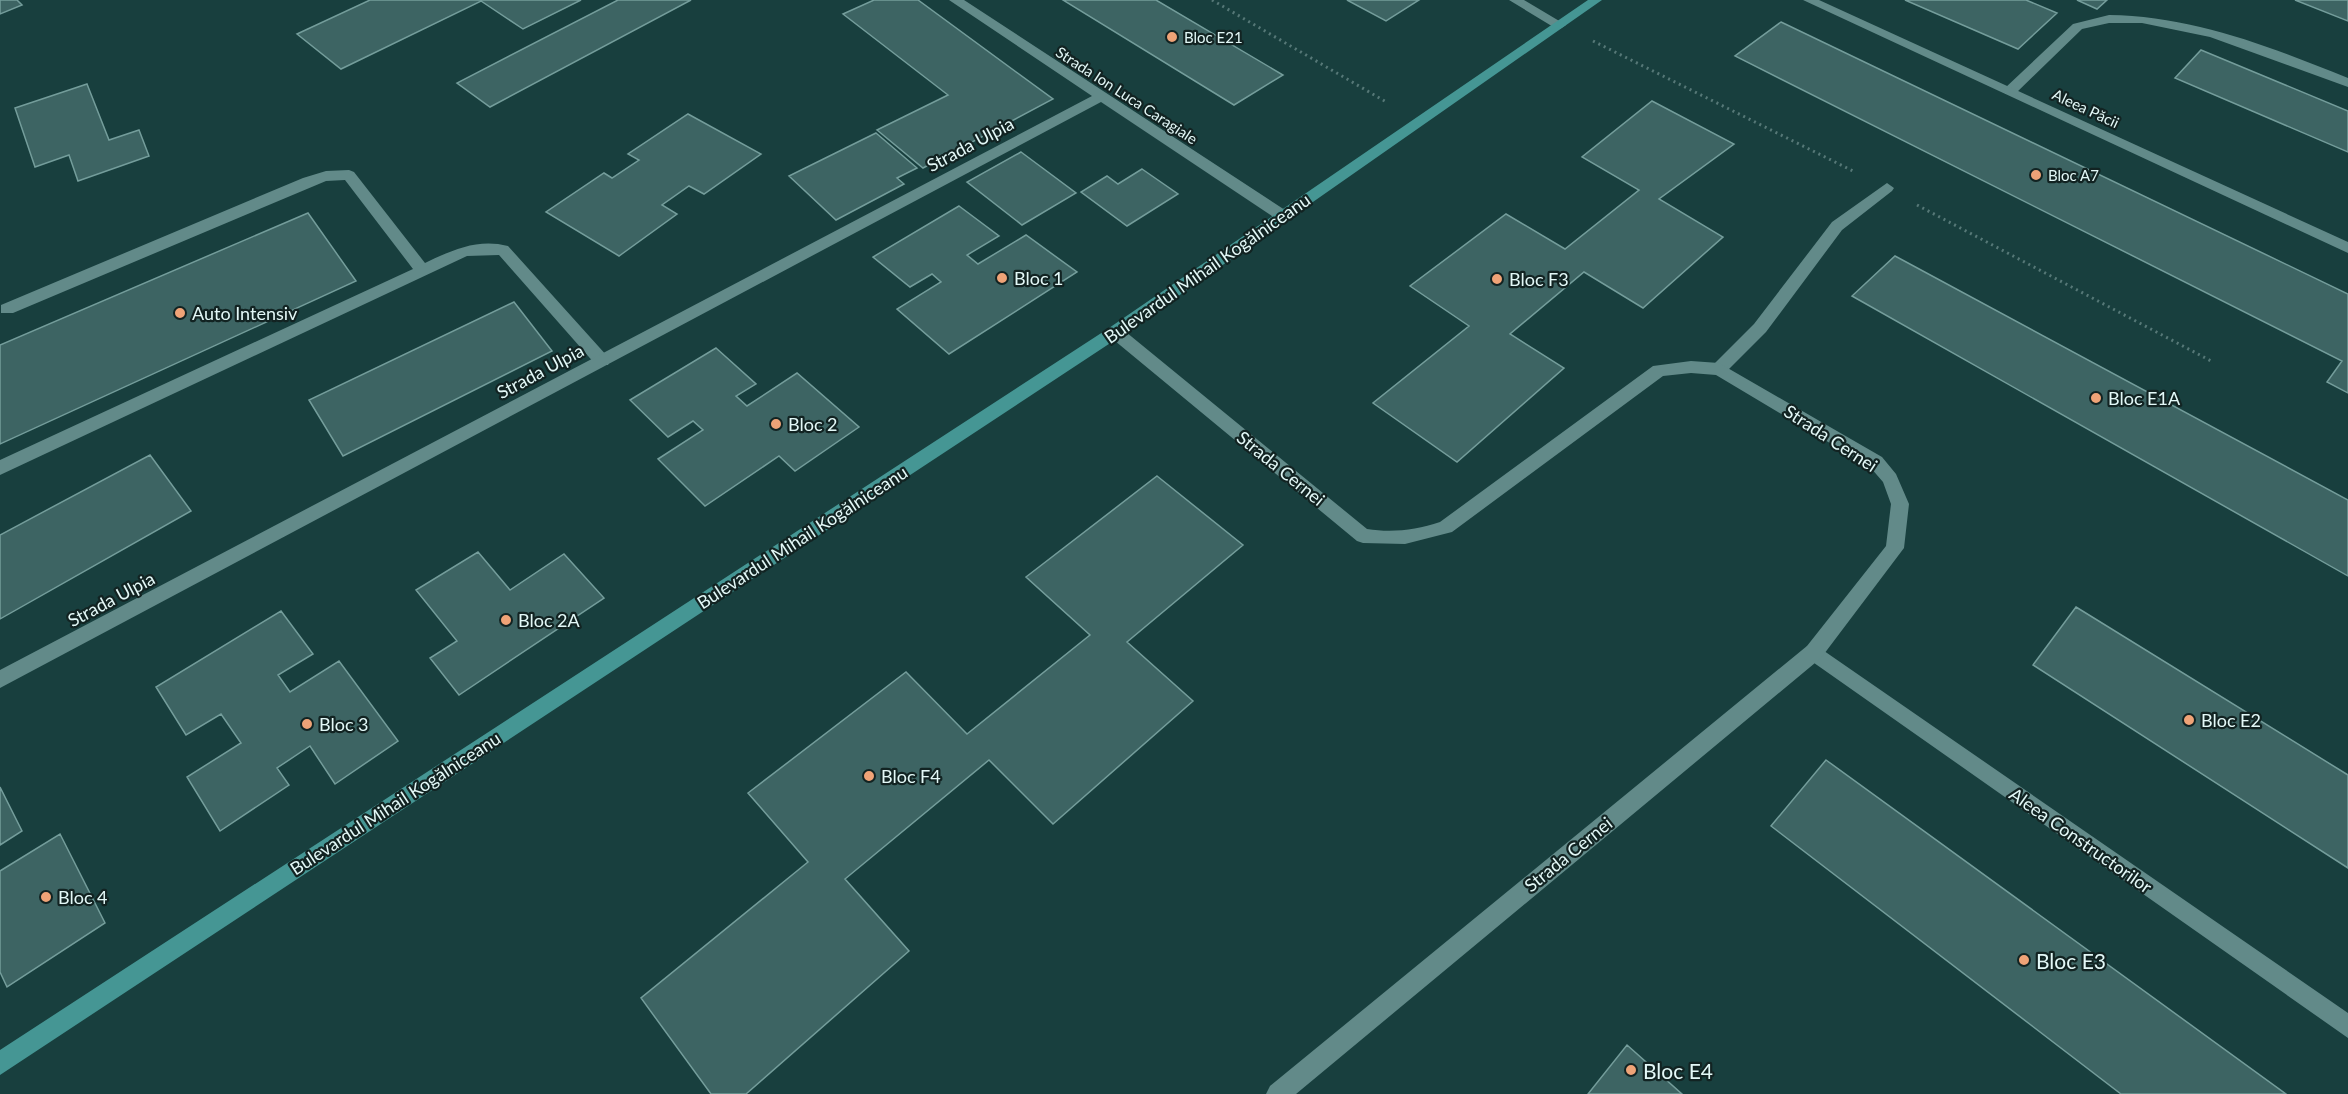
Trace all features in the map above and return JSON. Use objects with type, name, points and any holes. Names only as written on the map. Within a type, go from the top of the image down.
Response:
[{"type":"street","name":"Strada Ion Luca Caragiale","points":[[955,0],[1099,98],[1283,216]]},
{"type":"street","points":[[1515,0],[1560,25]]},
{"type":"street","name":"Bulevardul Mihail Kogălniceanu","points":[[0,1063],[1115,332],[1596,0]]},
{"type":"street","name":"Aleea Păcii","points":[[1809,0],[2348,248]]},
{"type":"street","points":[[2010,91],[2079,25],[2119,14],[2147,12],[2176,16],[2204,24],[2348,83]]},
{"type":"street","name":"Strada Ulpia","points":[[0,680],[1099,98]]},
{"type":"street","points":[[7,309],[326,176],[349,175],[422,270]]},
{"type":"street","points":[[1719,369],[1760,328],[1837,226],[1887,188]]},
{"type":"street","points":[[0,468],[464,251],[486,248],[503,249],[602,361]]},
{"type":"street","name":"Strada Cernei","points":[[1115,332],[1363,536],[1384,539],[1425,534],[1446,527],[1659,370],[1691,367],[1719,369],[1876,462],[1890,479],[1900,504],[1895,548],[1814,652],[1278,1094]]},
{"type":"street","name":"Aleea Constructorilor","points":[[1814,652],[2348,1027]]},
{"type":"path","points":[[1212,0],[1420,121]]},
{"type":"building","points":[[0,0],[17,0],[22,5],[0,14]]},
{"type":"building","points":[[370,0],[581,0],[523,29],[481,1],[341,69],[297,34]]},
{"type":"building","points":[[618,0],[691,0],[490,107],[457,83]]},
{"type":"building","points":[[874,0],[918,0],[1053,99],[923,168],[877,130],[948,95],[843,14]]},
{"type":"building","name":"Bloc E21","points":[[1063,0],[1156,0],[1283,75],[1234,105]]},
{"type":"building","points":[[1347,0],[1419,0],[1386,21]]},
{"type":"building","points":[[1905,0],[2026,0],[2057,13],[2018,49]]},
{"type":"building","points":[[2077,0],[2107,0],[2097,9]]},
{"type":"building","points":[[2295,0],[2348,0],[2348,21]]},
{"type":"building","name":"Bloc A7","points":[[1781,22],[2348,294],[2348,393],[2327,382],[2342,361],[1735,56]]},
{"type":"building","points":[[2201,50],[2348,111],[2348,152],[2175,78]]},
{"type":"building","points":[[87,84],[109,140],[139,130],[149,156],[78,181],[69,155],[35,167],[15,108]]},
{"type":"building","name":"Bloc F3","points":[[1652,101],[1734,144],[1659,199],[1723,237],[1643,308],[1584,272],[1510,334],[1564,368],[1457,462],[1373,403],[1469,326],[1410,286],[1506,214],[1565,249],[1639,190],[1582,157]]},
{"type":"building","points":[[688,114],[761,154],[704,194],[689,186],[662,205],[677,214],[619,256],[546,212],[604,173],[612,178],[639,160],[628,154]]},
{"type":"building","points":[[876,133],[917,168],[897,178],[904,184],[836,220],[789,176]]},
{"type":"building","points":[[1021,152],[1076,193],[1022,225],[967,182]]},
{"type":"building","points":[[1142,169],[1178,194],[1127,226],[1081,192],[1107,176],[1118,184]]},
{"type":"building","name":"Bloc 1","points":[[959,206],[999,236],[967,255],[978,264],[1026,235],[1077,272],[949,354],[897,309],[941,282],[932,274],[910,287],[873,257]]},
{"type":"building","name":"Auto Intensiv","points":[[308,213],[356,281],[0,444],[0,345]]},
{"type":"building","name":"Bloc E1A","points":[[1895,256],[2348,500],[2348,576],[1852,296]]},
{"type":"building","points":[[514,302],[552,351],[343,456],[309,400]]},
{"type":"building","name":"Bloc 2","points":[[716,348],[756,384],[736,396],[747,406],[797,373],[859,427],[795,471],[779,456],[705,506],[658,459],[703,430],[693,421],[668,437],[630,400]]},
{"type":"building","points":[[150,455],[191,511],[0,619],[0,535]]},
{"type":"building","name":"Bloc F4","points":[[1157,476],[1243,545],[1127,642],[1193,701],[1053,824],[989,760],[845,879],[909,951],[746,1094],[711,1094],[641,998],[808,862],[748,793],[906,672],[967,734],[1090,635],[1026,577]]},
{"type":"building","name":"Bloc 2A","points":[[478,552],[510,590],[564,554],[604,598],[459,695],[430,658],[457,641],[416,590]]},
{"type":"building","name":"Bloc E2","points":[[2076,607],[2348,775],[2348,868],[2033,665]]},
{"type":"building","name":"Bloc 3","points":[[281,611],[313,654],[278,675],[290,692],[339,661],[398,741],[335,784],[310,746],[277,768],[289,785],[220,831],[187,777],[241,743],[221,714],[186,735],[156,687]]},
{"type":"building","name":"Bloc E3","points":[[1826,760],[2286,1094],[2121,1094],[1771,826]]},
{"type":"building","points":[[0,787],[22,831],[0,845]]},
{"type":"building","name":"Bloc 4","points":[[60,834],[105,923],[7,987],[0,972],[0,871]]},
{"type":"building","name":"Bloc E4","points":[[1627,1045],[1682,1094],[1588,1094]]},
{"type":"place","name":"Bloc E21","points":[[1172,37]]},
{"type":"place","name":"Bloc A7","points":[[2036,175]]},
{"type":"place","name":"Bloc 1","points":[[1002,278]]},
{"type":"place","name":"Bloc F3","points":[[1497,279]]},
{"type":"place","name":"Auto Intensiv","points":[[180,313]]},
{"type":"place","name":"Bloc E1A","points":[[2096,398]]},
{"type":"place","name":"Bloc 2","points":[[776,424]]},
{"type":"place","name":"Bloc 2A","points":[[506,620]]},
{"type":"place","name":"Bloc E2","points":[[2189,720]]},
{"type":"place","name":"Bloc 3","points":[[307,724]]},
{"type":"place","name":"Bloc F4","points":[[869,776]]},
{"type":"place","name":"Bloc 4","points":[[46,897]]},
{"type":"place","name":"Bloc E3","points":[[2024,960]]},
{"type":"place","name":"Bloc E4","points":[[1631,1070]]}]
